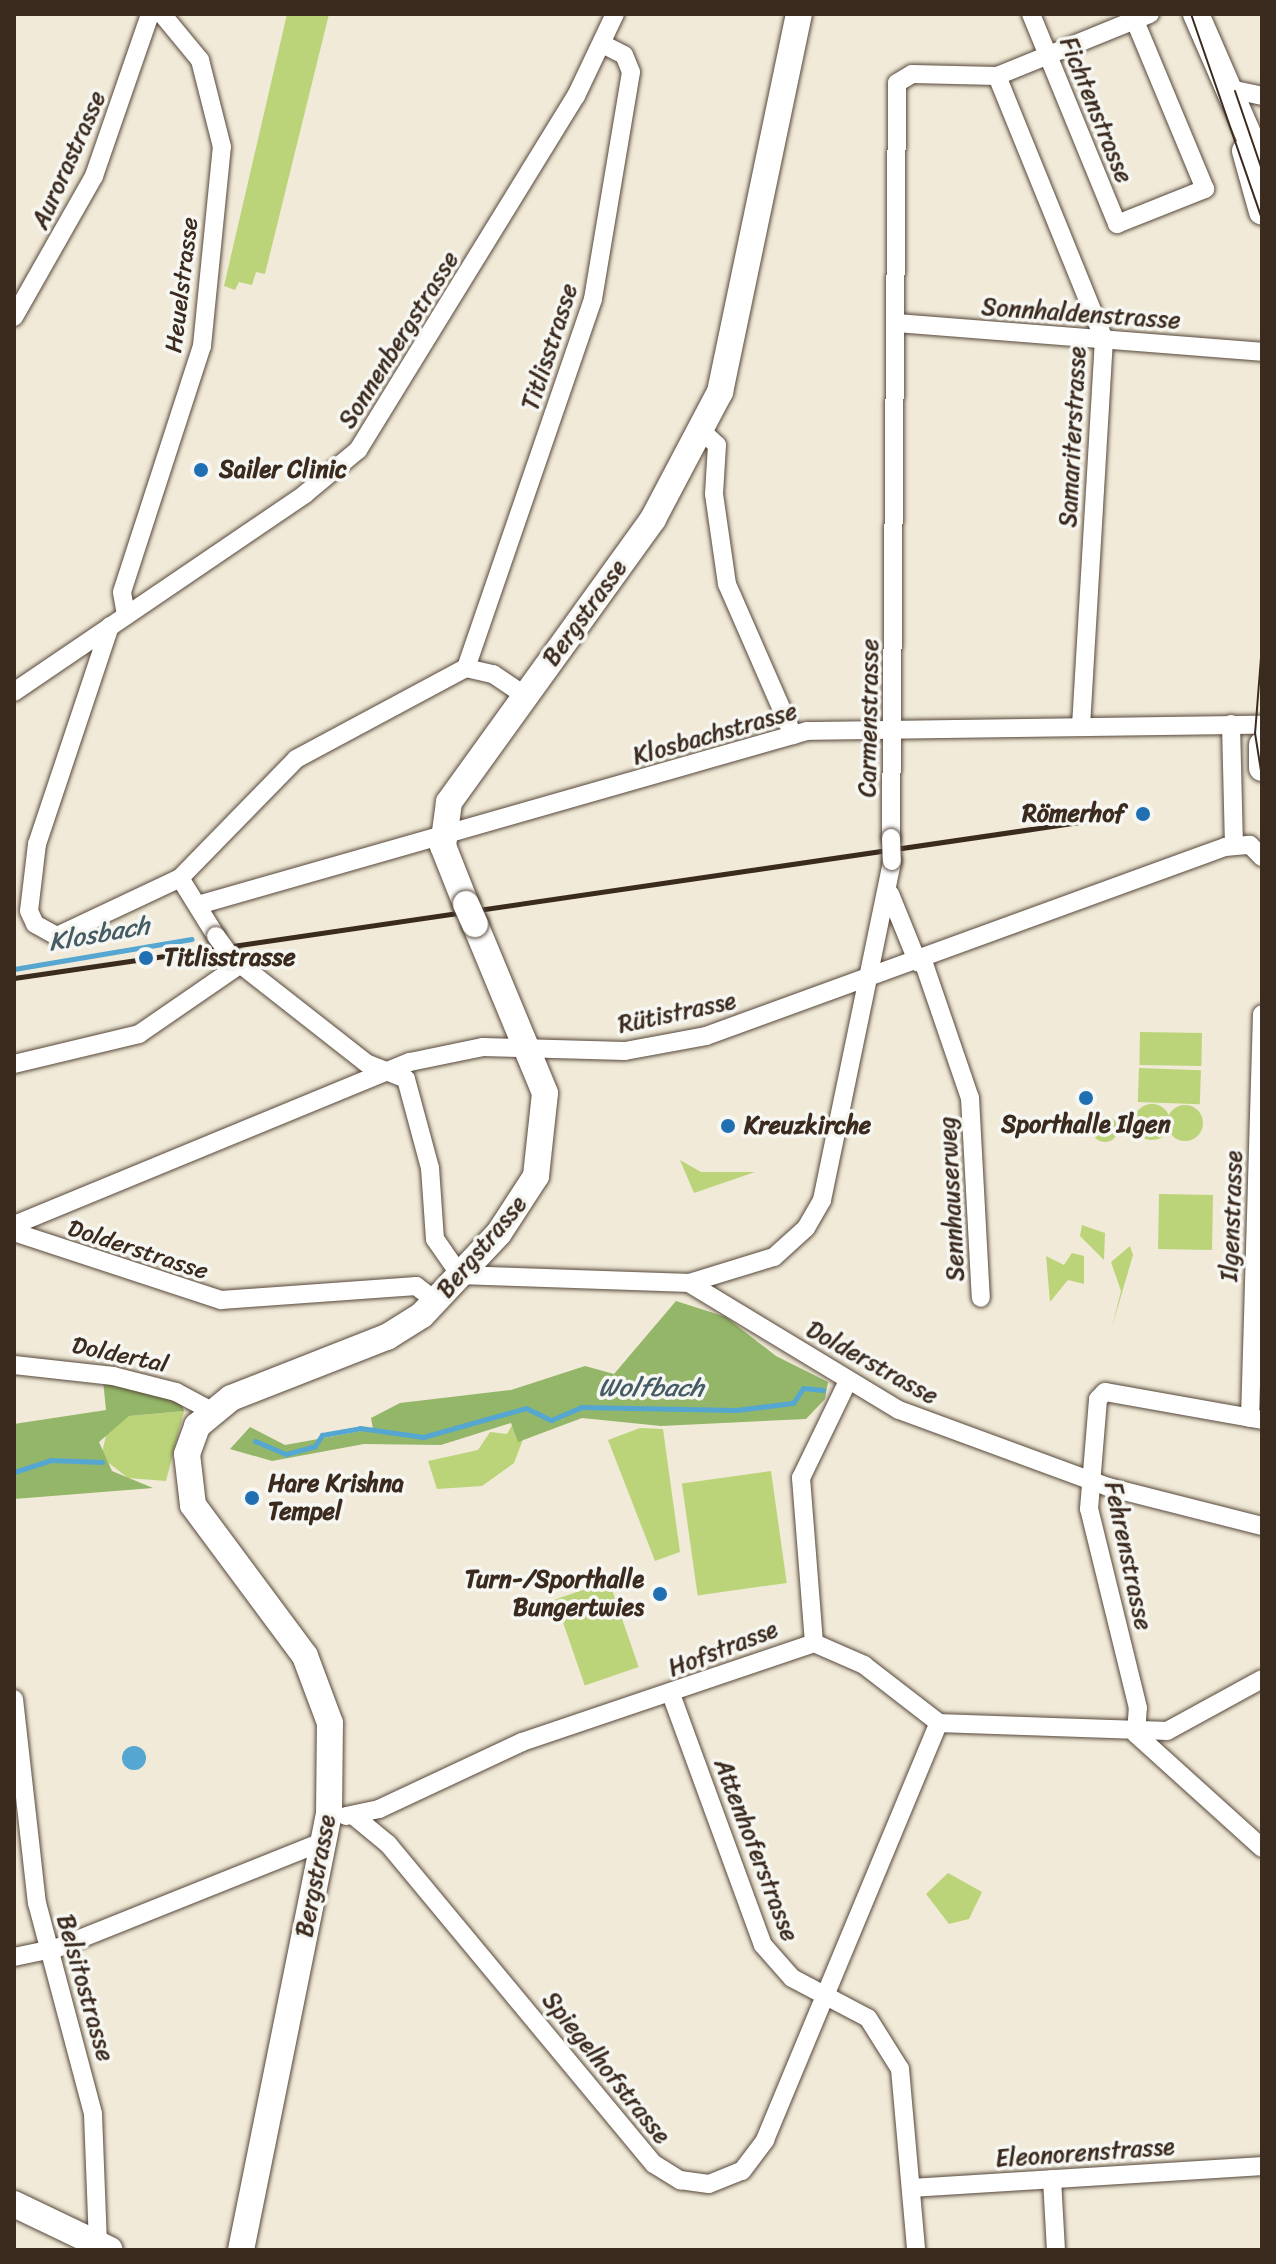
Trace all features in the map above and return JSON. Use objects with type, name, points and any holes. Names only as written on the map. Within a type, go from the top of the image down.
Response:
[{"type":"main road","name":"Bergstrasse","points":[[241,2250],[324,1841],[342,1815],[330,1723],[311,1668],[193,1505],[187,1454],[210,1410],[396,1333],[436,1301],[460,1275],[536,1176],[547,1119],[530,1048],[470,914],[443,836],[449,802],[653,519],[703,432],[737,335],[799,14]]},
{"type":"main road","points":[[1196,14],[1262,166]]},
{"type":"main road","points":[[1230,89],[1262,212]]},
{"type":"main road","points":[[1262,745],[1262,768]]},
{"type":"main road","points":[[14,2204],[104,2247]]},
{"type":"street","name":"Aurorastrasse","points":[[14,317],[94,176],[150,14]]},
{"type":"street","name":"Heuelstrasse","points":[[162,14],[200,60],[222,147],[202,346],[122,592],[118,620],[47,804],[29,911],[45,932],[70,934],[180,878]]},
{"type":"street","name":"Sonnenbergstrasse","points":[[14,692],[358,450],[604,45],[615,14]]},
{"type":"street","name":"Fichtenstrasse","points":[[1031,14],[1115,218],[1205,189],[1139,17]]},
{"type":"street","points":[[997,76],[1049,58],[1139,17]]},
{"type":"street","name":"Titlisstrasse","points":[[466,668],[593,299],[631,72],[624,55],[604,45]]},
{"type":"street","name":"Carmenstrasse","points":[[689,1283],[757,1267],[806,1228],[830,1172],[868,982],[890,894],[896,92],[899,78],[912,74],[997,76]]},
{"type":"street","name":"Samariterstrasse","points":[[997,76],[1104,339],[1081,725]]},
{"type":"street","points":[[1230,89],[1262,96]]},
{"type":"street","name":"Sonnhaldenstrasse","points":[[896,323],[1262,352]]},
{"type":"street","points":[[703,432],[717,445],[718,535],[731,598],[793,735]]},
{"type":"street","points":[[524,695],[493,674],[466,668],[296,759],[180,878],[234,962],[412,1088],[435,1239],[460,1275],[689,1283]]},
{"type":"street","points":[[1231,724],[1234,845]]},
{"type":"street","name":"Klosbachstrasse","points":[[198,905],[793,735],[893,728],[1262,725]]},
{"type":"street","name":"Rütistrasse","points":[[14,1225],[387,1073],[483,1047],[653,1047],[868,982],[1234,845],[1260,852]]},
{"type":"street","name":"Sennhauserweg","points":[[890,894],[920,962],[970,1098],[981,1298]]},
{"type":"street","points":[[14,1064],[139,1034],[234,962]]},
{"type":"street","name":"Ilgenstrasse","points":[[1256,1419],[1262,1014]]},
{"type":"street","name":"Dolderstrasse","points":[[14,1232],[221,1300],[416,1286],[436,1301]]},
{"type":"street","name":"Dolderstrasse","points":[[689,1283],[847,1383],[956,1434],[1086,1479],[1262,1526]]},
{"type":"street","name":"Doldertal","points":[[14,1365],[113,1376],[176,1392],[210,1410]]},
{"type":"street","points":[[814,1643],[801,1478],[847,1383]]},
{"type":"street","name":"Fehrenstrasse","points":[[1136,1734],[1138,1708],[1086,1479],[1098,1399],[1105,1392],[1256,1419]]},
{"type":"street","name":"Hofstrasse","points":[[342,1815],[522,1742],[814,1643],[850,1657],[939,1723]]},
{"type":"street","points":[[939,1723],[1136,1734],[1167,1731],[1262,1679]]},
{"type":"street","name":"Attenhoferstrasse","points":[[671,1694],[763,1945],[792,1978],[868,2018],[900,2069],[916,2250]]},
{"type":"street","name":"Belsitostrasse","points":[[14,1699],[46,1951],[93,2114],[104,2247]]},
{"type":"street","name":"Spiegelhofstrasse","points":[[342,1815],[388,1844],[654,2164],[680,2180],[721,2181],[750,2163],[939,1723]]},
{"type":"street","points":[[1136,1734],[1262,1848]]},
{"type":"street","points":[[14,1957],[46,1951],[324,1841]]},
{"type":"street","name":"Eleonorenstrasse","points":[[912,2188],[1262,2166]]},
{"type":"street","points":[[1052,2179],[1056,2250]]},
{"type":"green space","points":[[287,14],[329,14],[265,274],[256,272],[252,285],[239,282],[235,290],[224,286]]},
{"type":"green space","points":[[1140,1032],[1202,1033],[1201,1066],[1139,1065]]},
{"type":"green space","points":[[1139,1068],[1201,1070],[1200,1104],[1138,1102]]},
{"type":"green space","points":[[1152,1104],[1164,1110],[1170,1122],[1164,1134],[1152,1140],[1140,1134],[1134,1122],[1140,1110]]},
{"type":"green space","points":[[1185,1105],[1197,1111],[1203,1123],[1197,1135],[1185,1141],[1173,1135],[1167,1123],[1173,1111]]},
{"type":"green space","points":[[1105,1116],[1114,1120],[1118,1129],[1114,1138],[1105,1142],[1096,1138],[1092,1129],[1096,1120]]},
{"type":"green space","points":[[680,1160],[701,1172],[755,1172],[694,1193]]},
{"type":"green space","points":[[1159,1194],[1213,1195],[1212,1250],[1158,1249]]},
{"type":"green space","points":[[1082,1225],[1105,1233],[1104,1260],[1080,1236]]},
{"type":"green space","points":[[1130,1246],[1133,1255],[1112,1327],[1121,1291],[1111,1262]]},
{"type":"green space","points":[[1072,1253],[1084,1256],[1084,1284],[1068,1280],[1050,1302],[1046,1256],[1064,1265]]},
{"type":"green space","points":[[676,1301],[726,1317],[776,1356],[828,1382],[825,1399],[806,1419],[661,1426],[582,1418],[518,1442],[511,1423],[441,1445],[364,1444],[272,1461],[230,1449],[250,1427],[285,1445],[373,1429],[371,1418],[400,1403],[511,1390],[585,1366],[614,1374]]},
{"type":"green space","points":[[103,1380],[181,1401],[184,1411],[129,1416],[99,1442],[112,1471],[153,1488],[14,1499],[14,1424],[106,1410]]},
{"type":"green space","points":[[184,1411],[166,1481],[128,1478],[101,1457],[108,1427],[129,1416]]},
{"type":"green space","points":[[515,1420],[530,1421],[514,1463],[482,1486],[437,1489],[428,1461],[478,1450],[490,1432],[507,1434]]},
{"type":"green space","points":[[640,1428],[663,1429],[680,1552],[655,1561],[608,1440]]},
{"type":"green space","points":[[771,1471],[787,1583],[698,1595],[682,1484]]},
{"type":"green space","points":[[609,1581],[639,1667],[585,1686],[555,1600]]},
{"type":"green space","points":[[948,1873],[982,1892],[969,1919],[949,1924],[926,1894]]},
{"type":"water","points":[[134,1746],[142,1750],[146,1758],[142,1766],[134,1770],[126,1766],[122,1758],[126,1750]]},
{"type":"waterway","name":"Klosbach","points":[[14,969],[191,939]]},
{"type":"waterway","name":"Wolfbach","points":[[255,1441],[286,1454],[315,1446],[322,1435],[360,1428],[423,1437],[526,1408],[551,1420],[581,1407],[736,1410],[793,1403],[803,1388],[823,1390]]},
{"type":"waterway","name":"Wolfbach","points":[[14,1472],[50,1460],[102,1462]]},
{"type":"tram line","points":[[1191,14],[1262,219]]},
{"type":"tram line","points":[[1235,91],[1262,170]]},
{"type":"tram line","points":[[1262,645],[1255,733],[1262,777]]},
{"type":"railway","points":[[14,978],[1114,817]]},
{"type":"place","name":"Sailer Clinic","points":[[201,470]]},
{"type":"place","name":"Römerhof","points":[[1143,814]]},
{"type":"place","name":"Titlisstrasse","points":[[146,958]]},
{"type":"place","name":"Sporthalle Ilgen","points":[[1086,1098]]},
{"type":"place","name":"Kreuzkirche","points":[[728,1126]]},
{"type":"place","name":"Hare Krishna Tempel","points":[[252,1498]]},
{"type":"place","name":"Turn-/Sporthalle Bungertwies","points":[[660,1594]]}]
